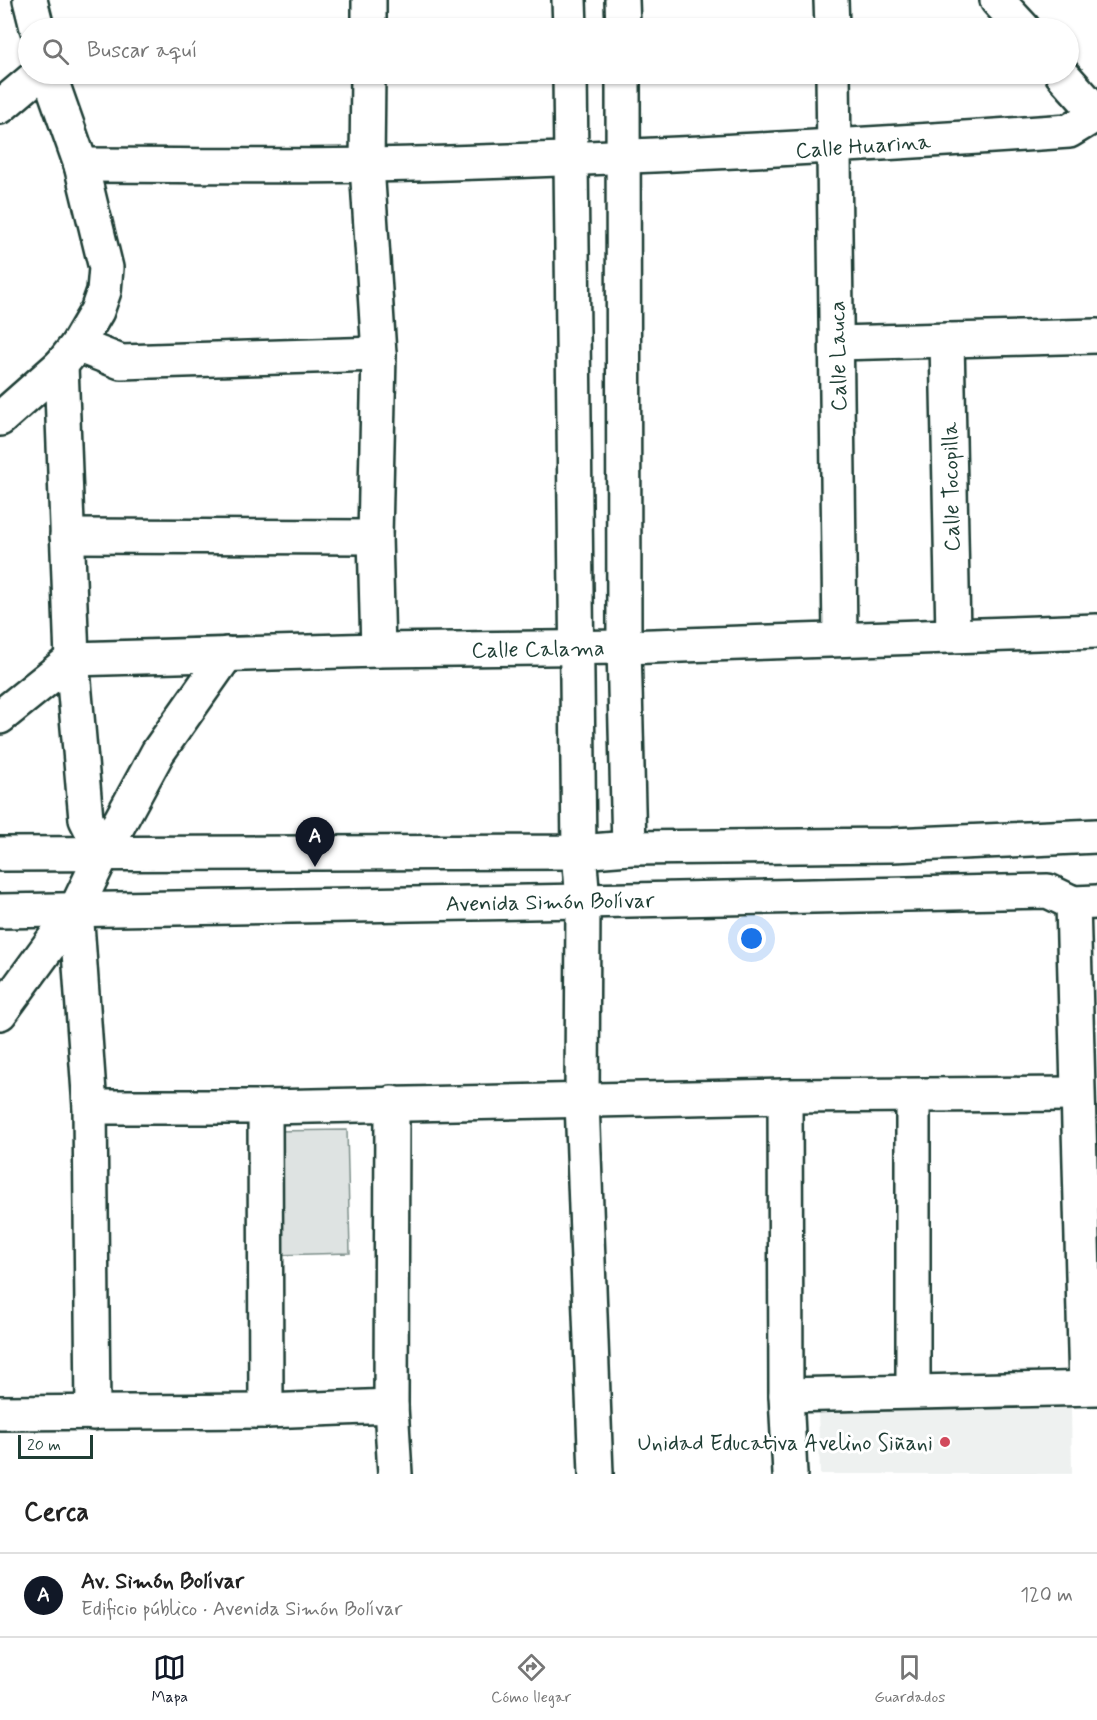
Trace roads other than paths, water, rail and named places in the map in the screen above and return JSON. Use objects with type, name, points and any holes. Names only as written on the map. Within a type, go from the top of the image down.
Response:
[{"type":"street","points":[[369,0],[369,18]]},
{"type":"street","points":[[569,0],[570,18]]},
{"type":"street","points":[[622,0],[623,18]]},
{"type":"street","points":[[831,0],[832,18]]},
{"type":"street","points":[[998,0],[1014,18]]},
{"type":"street","points":[[0,107],[27,84]]},
{"type":"street","points":[[0,418],[69,355],[98,311],[104,291],[106,268],[81,165],[53,84]]},
{"type":"street","points":[[368,84],[367,165],[379,354],[375,537],[378,650]]},
{"type":"street","points":[[570,84],[579,852],[583,901],[582,1101],[596,1474]]},
{"type":"street","points":[[623,84],[624,647],[629,848]]},
{"type":"street","name":"Calle Lauca","points":[[833,84],[840,638]]},
{"type":"street","points":[[1071,84],[1097,113]]},
{"type":"street","name":"Calle Huarina","points":[[81,165],[367,165],[624,157],[834,147],[1069,131],[1097,113]]},
{"type":"street","points":[[837,343],[1097,336]]},
{"type":"street","name":"Calle Tocopilla","points":[[947,340],[952,634]]},
{"type":"street","points":[[69,355],[121,362],[379,354]]},
{"type":"street","points":[[69,355],[67,536],[72,659],[86,819],[104,853]]},
{"type":"street","points":[[67,536],[375,537]]},
{"type":"street","name":"Calle Calama","points":[[72,659],[378,650],[624,647],[952,634],[1097,631]]},
{"type":"street","points":[[0,1013],[76,909],[158,752],[227,654]]},
{"type":"street","points":[[0,717],[72,659]]},
{"type":"street","points":[[0,854],[579,852],[629,848],[892,844],[1097,836]]},
{"type":"street","name":"Avenida Simón Bolívar","points":[[0,910],[1048,891],[1085,902]]},
{"type":"street","points":[[786,1395],[1091,1388],[1077,1094],[1085,902]]},
{"type":"street","points":[[76,909],[90,1107],[93,1413]]},
{"type":"street","points":[[90,1107],[265,1107],[785,1096],[1077,1094]]},
{"type":"street","points":[[785,1096],[786,1395],[790,1474]]},
{"type":"street","points":[[913,1096],[913,1391]]},
{"type":"street","points":[[392,1104],[391,1406],[395,1474]]},
{"type":"street","points":[[265,1107],[266,1411]]},
{"type":"street","points":[[0,1413],[266,1411],[391,1406]]},
{"type":"place","name":"Av. Simón Bolívar","points":[[315,867]]},
{"type":"place","name":"Unidad Educativa Avelino Siñani","points":[[945,1442]]}]
